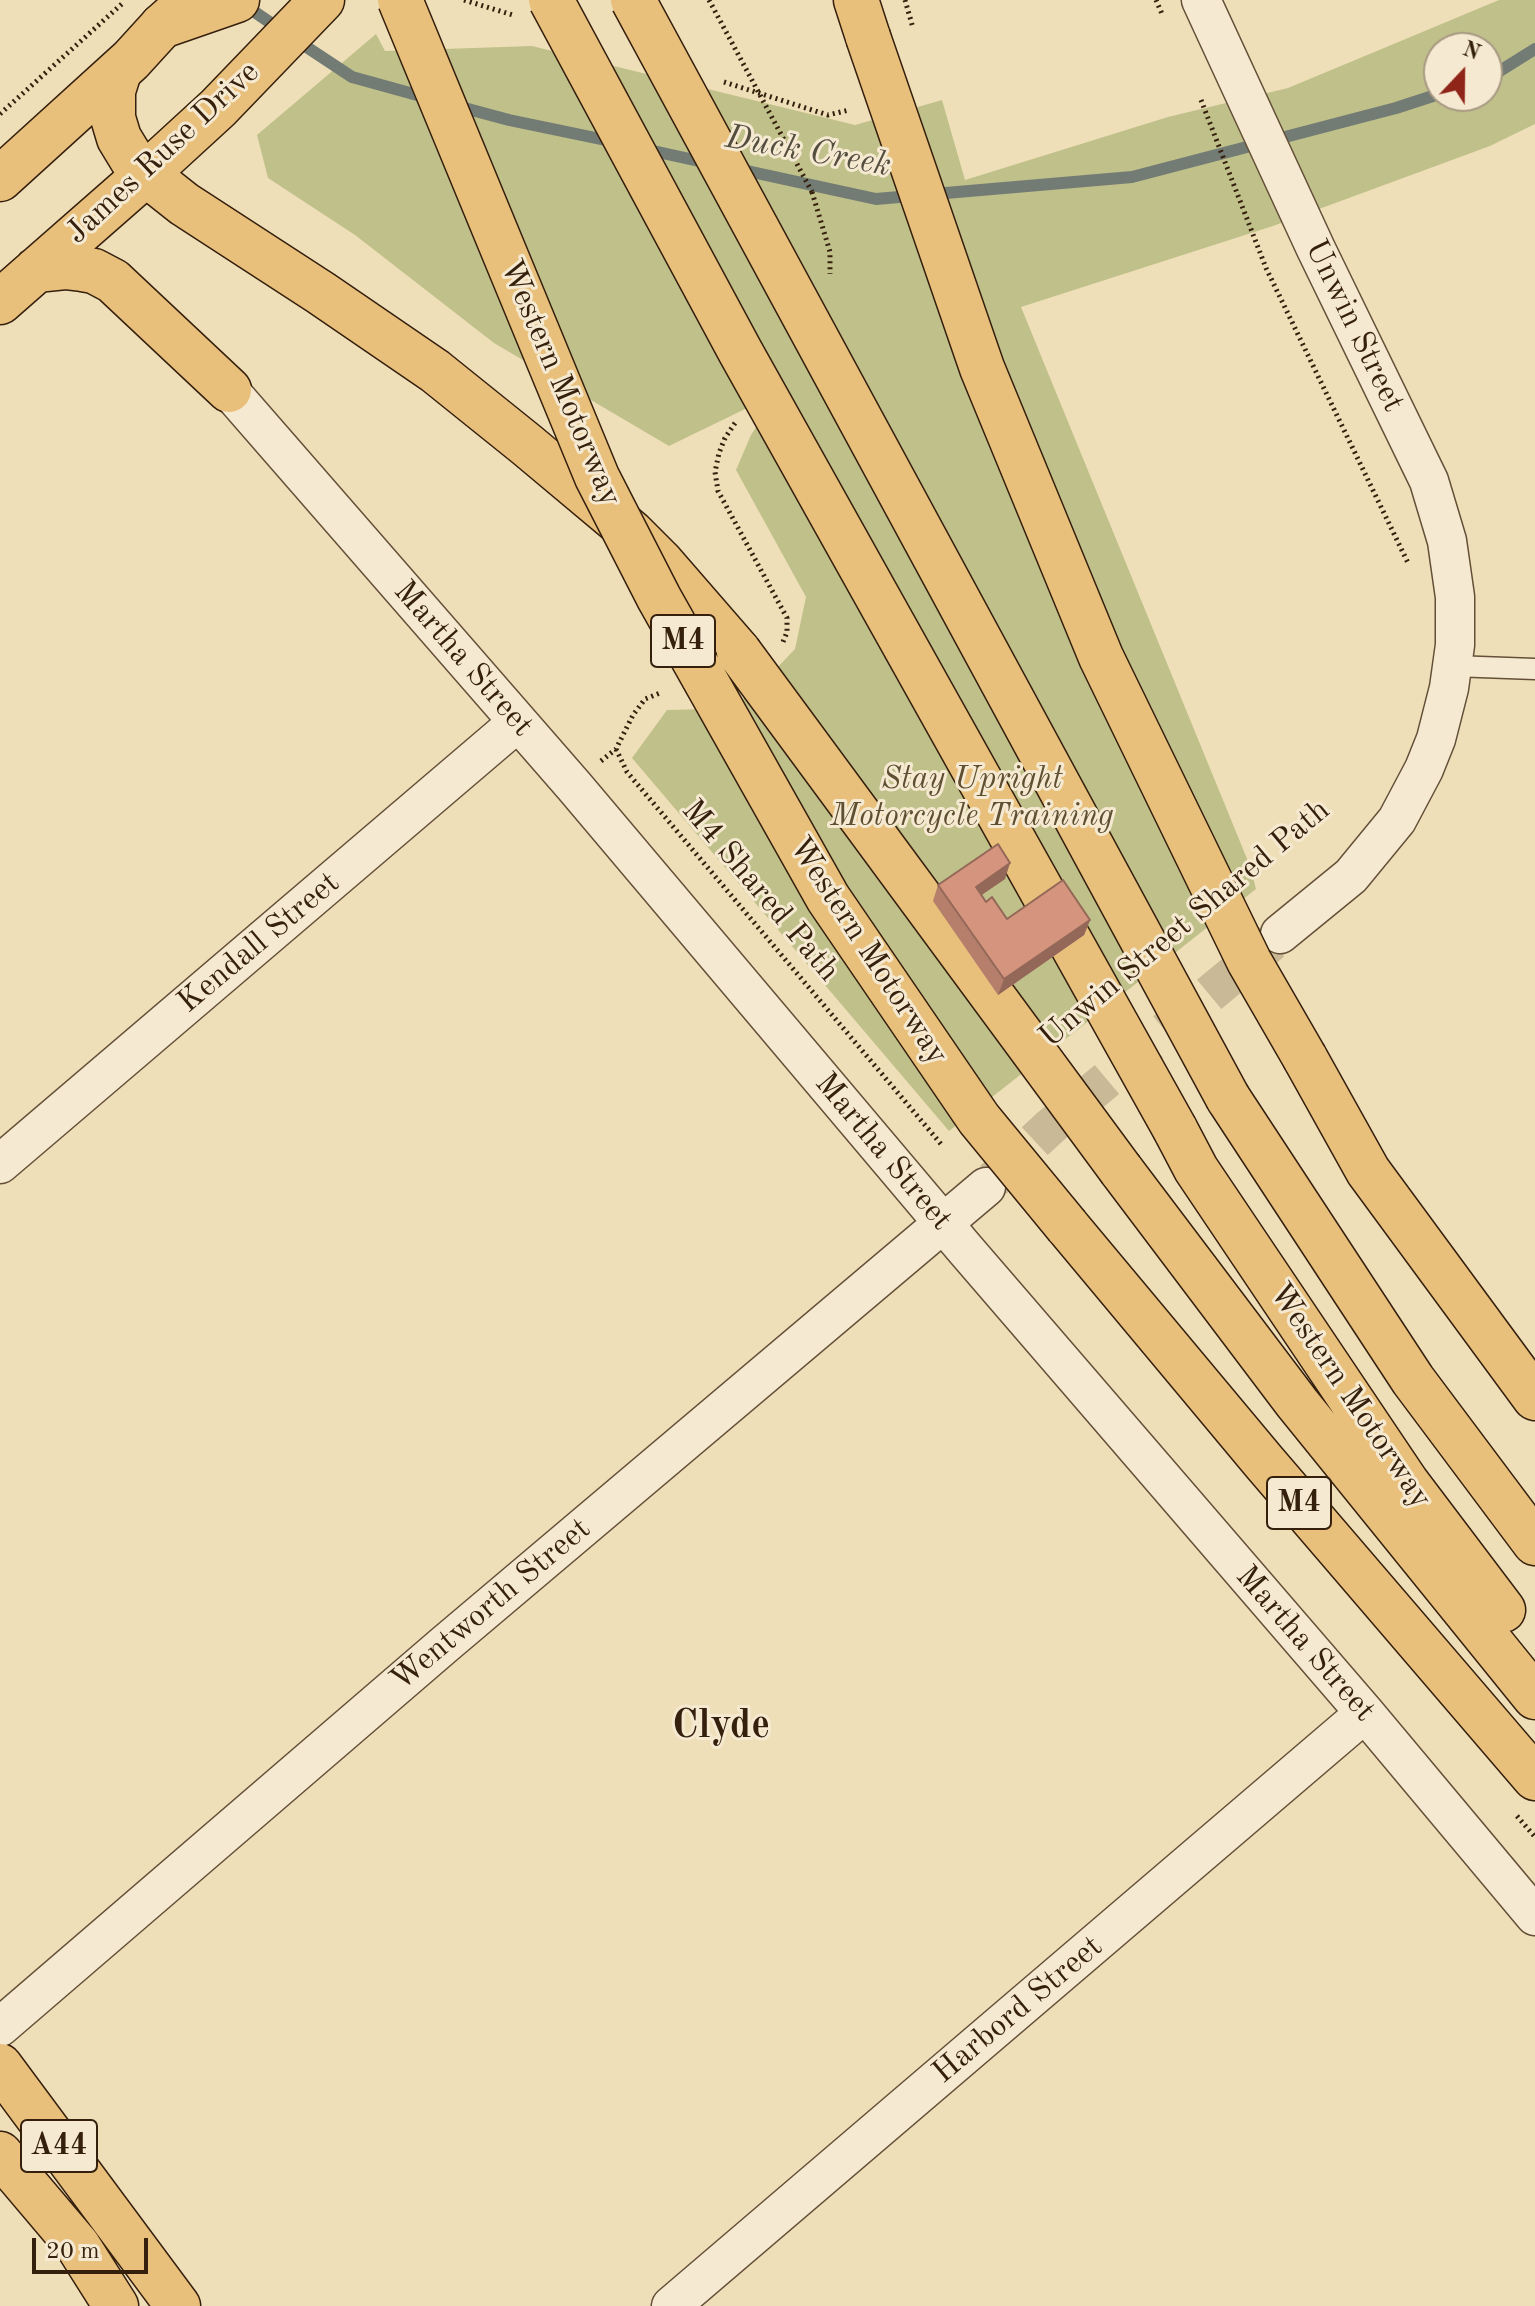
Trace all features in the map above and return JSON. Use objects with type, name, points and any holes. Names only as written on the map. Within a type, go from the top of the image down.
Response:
[{"type":"main road","points":[[0,179],[125,66],[176,13],[237,0]]},
{"type":"main road","name":"James Ruse Drive","points":[[0,302],[218,108],[322,0]]},
{"type":"main road","name":"Western Motorway","points":[[400,0],[597,477],[659,598],[828,898],[979,1119],[1264,1462],[1535,1778]]},
{"type":"main road","name":"Western Motorway","points":[[633,0],[1228,1098],[1413,1380],[1535,1543]]},
{"type":"main road","name":"Western Motorway","points":[[538,10],[740,351],[1196,1169],[1407,1483],[1489,1594],[1535,1649]]},
{"type":"main road","points":[[862,18],[982,368],[1101,657],[1249,961],[1368,1171],[1535,1398]]},
{"type":"main road","points":[[125,66],[113,91],[113,118],[115,128],[136,166],[184,204],[435,371],[632,533],[758,653],[1121,1170],[1297,1403],[1535,1697]]},
{"type":"main road","points":[[36,270],[82,269],[94,271],[113,281],[229,390]]},
{"type":"main road","name":"A44","points":[[0,2066],[178,2306]]},
{"type":"main road","name":"A44","points":[[0,2154],[78,2246],[116,2306]]},
{"type":"street","name":"Unwin Street","points":[[1201,0],[1316,249],[1403,426],[1438,507],[1452,568],[1455,597],[1453,666]]},
{"type":"street","name":"Martha Street","points":[[229,390],[518,722],[1535,1916]]},
{"type":"street","points":[[1280,934],[1351,876],[1397,820],[1436,739],[1453,666]]},
{"type":"street","name":"Kendall Street","points":[[0,1164],[518,722]]},
{"type":"street","name":"Wentworth Street","points":[[0,2027],[444,1645],[986,1187]]},
{"type":"street","name":"Harbord Street","points":[[671,2306],[1365,1713]]},
{"type":"lane","points":[[1453,666],[1535,669]]},
{"type":"path","points":[[0,114],[125,0]]},
{"type":"path","points":[[464,0],[538,10]]},
{"type":"path","points":[[709,0],[812,192],[830,252],[830,287]]},
{"type":"path","points":[[905,0],[916,39]]},
{"type":"path","points":[[722,81],[828,115],[857,109]]},
{"type":"path","points":[[1199,96],[1266,268],[1409,565]]},
{"type":"path","points":[[743,415],[725,438],[715,472],[718,491],[787,618],[787,632],[758,653]]},
{"type":"path","name":"M4 Shared Path","points":[[660,693],[645,699],[616,749],[627,772],[948,1151],[986,1187]]},
{"type":"green space","name":"Stay Upright Motorcycle Training","points":[[1499,0],[1535,0],[1535,124],[1490,146],[1273,226],[1021,307],[1250,866],[1256,889],[949,1131],[632,758],[667,710],[709,709],[734,704],[754,692],[795,649],[806,597],[736,470],[751,435],[778,393],[669,446],[494,343],[355,235],[268,178],[257,135],[376,34],[385,51],[532,46],[855,125],[942,100],[965,180],[1168,117],[1288,88]]},
{"type":"building","points":[[998,844],[1010,863],[976,887],[986,902],[992,897],[1007,919],[1063,880],[1090,920],[1004,979],[938,885]]},
{"type":"waterway","name":"Duck Creek","points":[[243,4],[281,30]]},
{"type":"waterway","name":"Duck Creek","points":[[296,40],[352,77],[428,98]]},
{"type":"waterway","name":"Duck Creek","points":[[1503,69],[1535,49]]},
{"type":"waterway","name":"Duck Creek","points":[[738,169],[876,199],[1132,177],[1423,99]]},
{"type":"waterway","name":"Duck Creek","points":[[453,105],[615,142]]},
{"type":"waterway","name":"Duck Creek","points":[[644,149],[708,163]]},
{"type":"tunnel","points":[[993,1180],[1050,1127],[1272,942]]},
{"type":"district","name":"Clyde","points":[[721,1727]]}]
